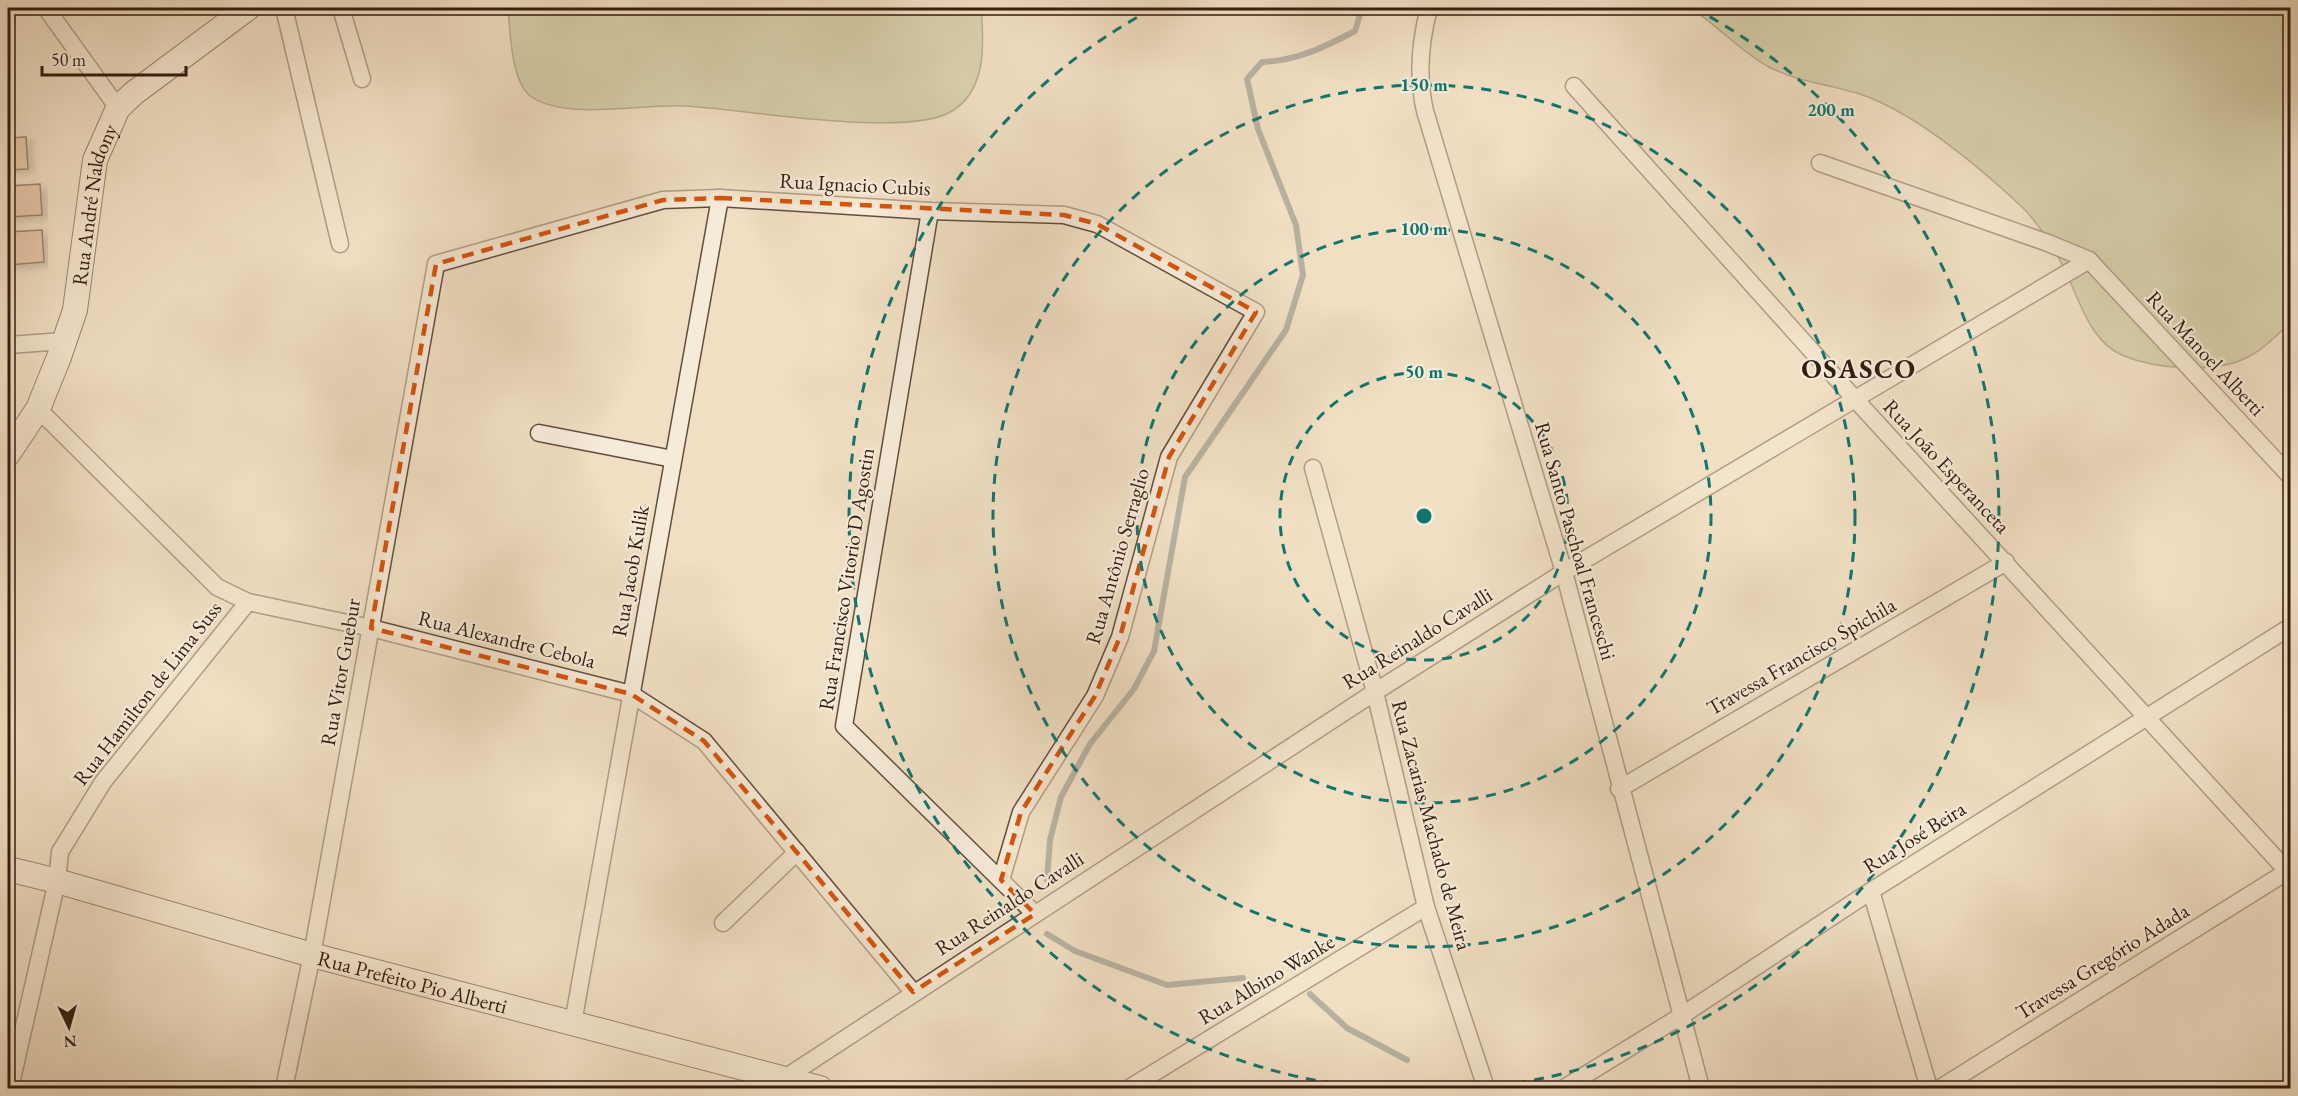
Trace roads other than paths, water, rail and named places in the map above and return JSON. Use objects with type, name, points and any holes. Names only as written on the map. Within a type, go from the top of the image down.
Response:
[{"type":"main road","name":"Rua André Naldony","points":[[8,454],[38,409],[75,310],[95,160],[118,108],[134,93],[248,8]]},
{"type":"main road","name":"Rua Prefeito Pio Alberti","points":[[8,869],[312,955],[820,1089]]},
{"type":"street","points":[[46,8],[118,108]]},
{"type":"street","points":[[284,8],[340,244]]},
{"type":"street","points":[[341,8],[362,79]]},
{"type":"street","name":"Rua Santo Paschoal Franceschi","points":[[1429,8],[1420,55],[1419,83],[1425,111],[1564,572],[1619,789],[1701,1089]]},
{"type":"street","name":"Rua João Esperanceta","points":[[1574,86],[1854,398],[2289,873]]},
{"type":"street","points":[[1820,163],[2048,243],[2089,260]]},
{"type":"street","name":"Rua Ignacio Cubis","points":[[436,264],[663,200],[720,198],[930,211],[1064,215],[1097,224],[1256,312]]},
{"type":"street","name":"Rua Jacob Kulik","points":[[573,1023],[720,198]]},
{"type":"street","name":"Rua Francisco Vitorio D Agostin","points":[[930,211],[844,726],[1035,914]]},
{"type":"street","name":"Rua Reinaldo Cavalli","points":[[785,1078],[913,992],[1564,572],[2089,260]]},
{"type":"street","name":"Rua Manoel Alberti","points":[[2089,260],[2290,476]]},
{"type":"street","name":"Rua Vitor Guebur","points":[[284,1089],[312,955],[436,264]]},
{"type":"street","name":"Rua Antônio Serraglio","points":[[1001,880],[1021,812],[1095,696],[1120,637],[1169,457],[1256,312]]},
{"type":"street","points":[[8,345],[64,341]]},
{"type":"street","name":"Rua Alexandre Cebola","points":[[38,409],[217,587],[248,602],[371,628],[631,694],[704,741],[913,992]]},
{"type":"street","points":[[539,433],[673,459]]},
{"type":"street","name":"Rua Zacarias Machado de Meira","points":[[1313,468],[1375,692],[1426,907],[1486,1089]]},
{"type":"street","name":"Travessa Francisco Spichila","points":[[1619,789],[2006,562]]},
{"type":"street","name":"Rua Hamilton de Lima Suss","points":[[10,1089],[57,881],[60,852],[102,782],[248,602]]},
{"type":"street","name":"Rua José Beira","points":[[1564,1089],[1681,1016],[1871,891],[2149,718],[2290,627]]},
{"type":"street","points":[[723,923],[796,852]]},
{"type":"street","name":"Travessa Gregório Adada","points":[[1940,1089],[2289,873]]},
{"type":"street","points":[[1871,891],[1929,1089]]},
{"type":"street","name":"Rua Albino Wanke","points":[[1129,1089],[1426,907]]},
{"type":"waterway","points":[[1047,880],[1050,840],[1061,797],[1090,744],[1134,689],[1154,651],[1185,477],[1286,330],[1303,275],[1296,225],[1258,129],[1247,79],[1262,62],[1287,59],[1310,52],[1355,31],[1362,8]]},
{"type":"waterway","points":[[1047,934],[1075,951],[1167,985],[1243,978]]},
{"type":"waterway","points":[[1310,994],[1347,1028],[1407,1060]]},
{"type":"district","name":"OSASCO","points":[[1859,368]]}]
